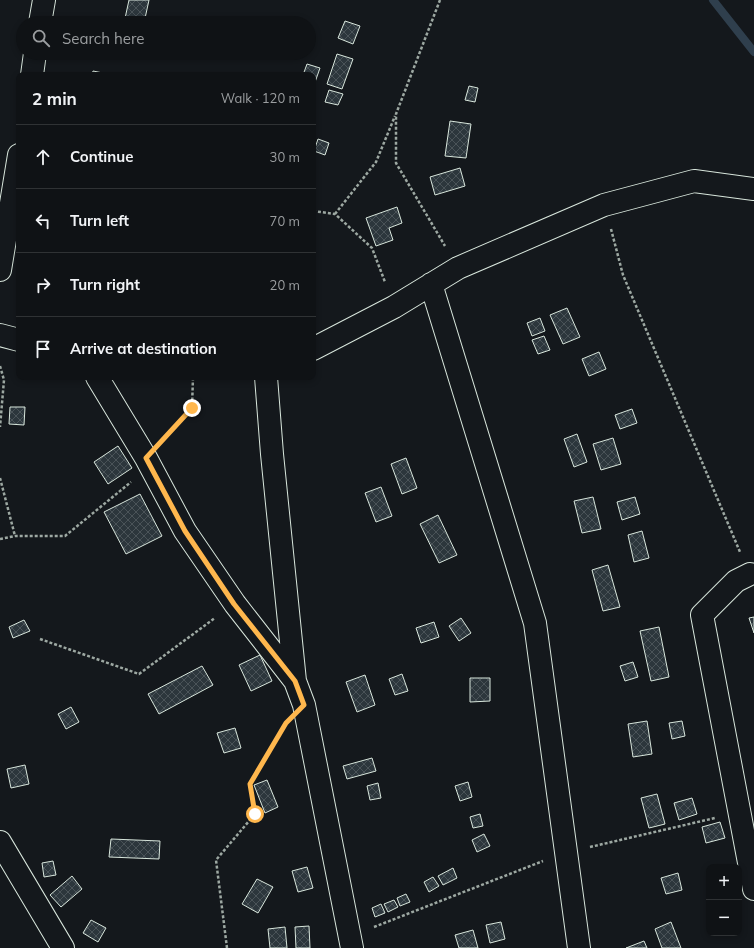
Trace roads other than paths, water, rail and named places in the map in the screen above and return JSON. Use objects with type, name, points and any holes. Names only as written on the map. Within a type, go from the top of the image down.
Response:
[{"type":"street","points":[[41,16],[44,0]]},
{"type":"street","points":[[32,72],[34,60]]},
{"type":"street","points":[[0,270],[16,173]]},
{"type":"street","points":[[316,347],[394,307],[458,268],[604,205],[694,181],[754,189]]},
{"type":"street","points":[[431,284],[535,623],[579,948]]},
{"type":"street","points":[[0,335],[16,339]]},
{"type":"street","points":[[99,380],[146,458],[185,531],[234,604],[295,681]]},
{"type":"street","points":[[266,380],[272,454],[295,681],[304,705],[352,948]]},
{"type":"street","points":[[750,574],[736,581],[702,615],[754,889]]},
{"type":"street","points":[[0,842],[63,948]]},
{"type":"waterway","points":[[713,0],[754,52]]}]
